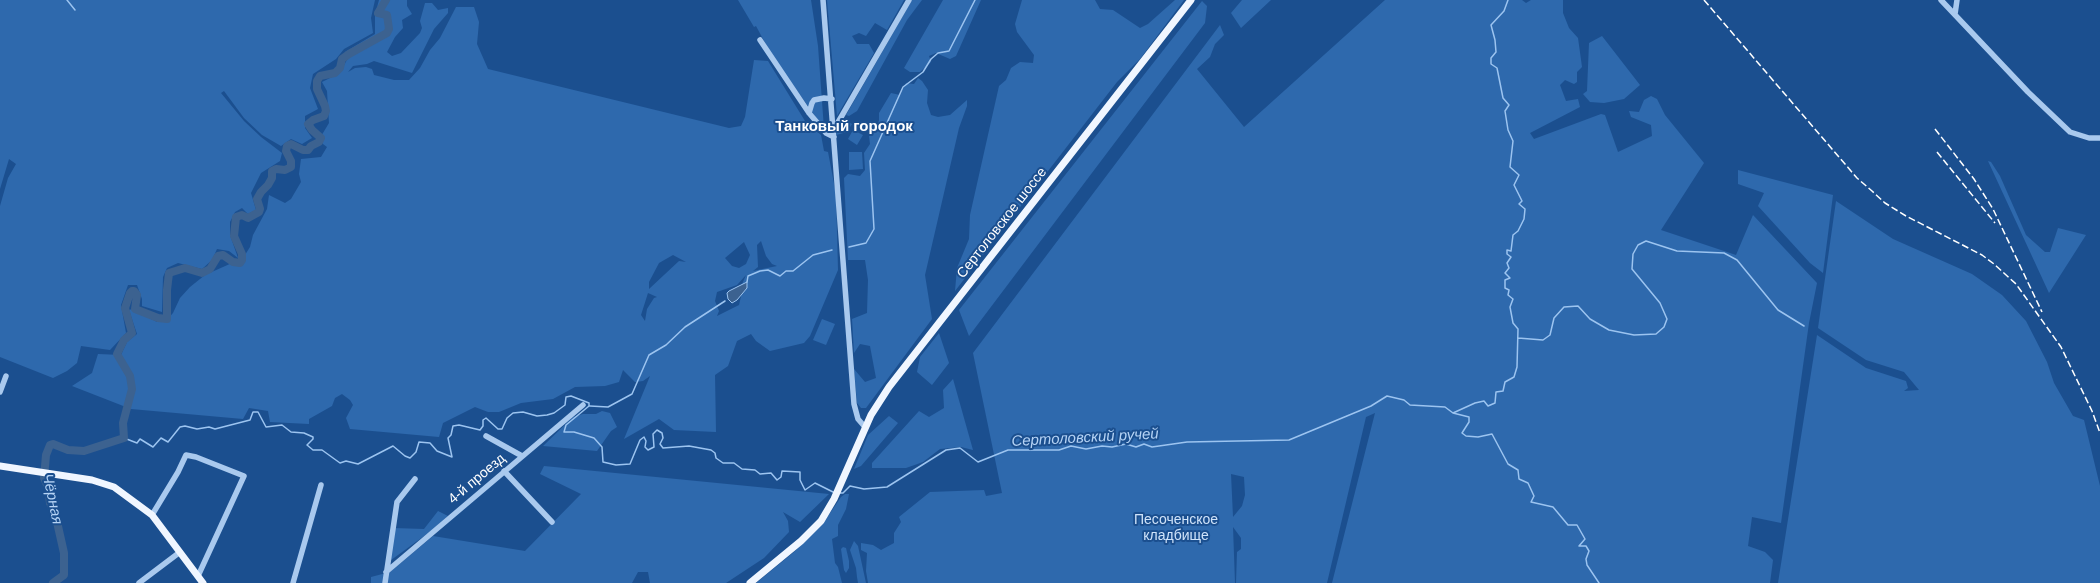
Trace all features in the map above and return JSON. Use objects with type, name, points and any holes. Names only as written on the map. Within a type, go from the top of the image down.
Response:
[{"type":"main road","name":"Сертоловское шоссе","points":[[750,583],[812,531],[828,511],[865,427],[876,406],[893,382],[1128,83],[1191,0]]},
{"type":"main road","points":[[0,466],[103,483],[130,498],[152,515],[203,583]]},
{"type":"street","points":[[823,0],[832,99],[854,404],[858,419],[865,427]]},
{"type":"street","points":[[834,134],[909,0]]},
{"type":"street","points":[[1941,0],[2028,92],[2070,132],[2089,138],[2100,138]]},
{"type":"street","points":[[1955,14],[1957,0]]},
{"type":"street","points":[[760,40],[809,113],[826,133],[834,134]]},
{"type":"street","points":[[809,113],[814,100],[820,98],[832,99]]},
{"type":"street","points":[[0,392],[6,376]]},
{"type":"street","name":"4-й проезд","points":[[386,572],[583,405]]},
{"type":"street","points":[[486,436],[522,456]]},
{"type":"street","points":[[152,515],[174,479],[186,455],[196,457],[244,476],[198,576]]},
{"type":"street","points":[[504,471],[552,522]]},
{"type":"street","points":[[385,583],[397,502],[415,480]]},
{"type":"street","points":[[293,583],[321,485]]},
{"type":"street","points":[[139,583],[180,552]]},
{"type":"green space","points":[[0,0],[375,0],[371,18],[373,33],[344,49],[336,59],[313,74],[310,88],[318,109],[305,116],[305,128],[312,138],[302,144],[291,139],[281,146],[262,135],[244,118],[224,91],[221,93],[244,121],[261,137],[282,153],[280,161],[261,173],[251,193],[256,210],[248,214],[242,208],[235,212],[230,222],[230,235],[238,258],[229,251],[217,249],[212,260],[202,269],[178,263],[167,268],[163,277],[162,312],[142,306],[142,299],[137,285],[128,285],[121,305],[126,333],[110,350],[81,346],[77,363],[67,371],[53,378],[0,357],[0,206],[8,178],[16,164],[9,159],[0,189]]},
{"type":"green space","points":[[379,0],[407,0],[407,6],[412,14],[402,20],[403,28],[395,37],[387,52],[392,56],[401,53],[420,33],[422,28],[420,21],[425,3],[432,3],[438,10],[448,8],[448,13],[434,29],[412,73],[374,61],[367,64],[353,66],[348,72],[355,68],[366,67],[372,69],[374,75],[394,80],[409,80],[420,68],[430,50],[440,38],[456,7],[474,7],[479,22],[477,44],[488,69],[729,128],[741,126],[745,117],[754,60],[768,61],[805,121],[821,135],[824,151],[828,152],[836,194],[838,270],[810,336],[804,343],[770,351],[756,341],[751,334],[737,341],[728,366],[715,375],[716,432],[674,430],[659,419],[624,439],[650,376],[643,381],[635,382],[623,370],[619,382],[605,386],[575,387],[553,399],[521,403],[499,412],[488,412],[475,407],[443,423],[439,437],[350,429],[346,418],[353,405],[350,400],[342,394],[335,398],[332,406],[309,419],[309,424],[270,422],[268,411],[249,408],[243,419],[131,409],[72,386],[92,373],[98,354],[121,355],[127,342],[137,334],[129,310],[132,309],[157,322],[165,322],[173,313],[180,298],[190,287],[205,275],[232,263],[245,255],[250,247],[253,235],[267,209],[269,195],[285,203],[291,199],[301,182],[299,174],[301,159],[321,157],[327,147],[323,144],[320,138],[329,123],[327,91],[322,82],[336,75],[342,69],[348,58],[345,52],[375,34],[375,15]],"holes":[[[761,241],[766,256],[772,264],[777,266],[753,271],[758,267],[757,245]],[[744,242],[750,255],[746,264],[739,268],[732,266],[725,258]],[[673,255],[686,262],[679,261],[649,289],[649,282],[659,263]],[[746,275],[740,289],[742,292],[739,305],[717,316],[719,311],[715,301],[717,292],[737,285]],[[648,293],[657,297],[654,298],[647,309],[645,321],[641,315]]]},
{"type":"green space","points":[[738,0],[811,0],[818,46],[824,129],[770,52],[756,26],[754,27]]},
{"type":"green space","points":[[827,0],[904,0],[887,30],[875,23],[866,36],[859,33],[852,36],[857,44],[869,44],[874,53],[837,116]]},
{"type":"green space","points":[[912,0],[922,0],[907,20],[857,111],[849,116],[846,115]]},
{"type":"green space","points":[[943,0],[981,0],[956,56],[950,59],[936,53],[929,56],[931,62],[920,72],[910,72],[904,68]]},
{"type":"green space","points":[[1022,0],[1095,0],[1100,9],[1113,10],[1140,28],[1148,24],[1175,0],[1184,0],[1140,59],[1117,82],[955,291],[957,268],[969,239],[970,215],[999,86],[1006,80],[1011,68],[1020,62],[1033,63],[1034,55],[1017,32],[1015,24]]},
{"type":"green space","points":[[1242,0],[1271,0],[1241,28],[1231,13]]},
{"type":"green space","name":"Песоченское кладбище","points":[[1385,0],[1522,0],[1526,3],[1531,0],[1563,0],[1563,13],[1569,28],[1578,38],[1582,67],[1577,72],[1577,82],[1574,84],[1565,80],[1560,85],[1566,101],[1578,99],[1580,107],[1530,133],[1534,139],[1601,114],[1605,115],[1618,152],[1652,136],[1651,125],[1631,117],[1629,111],[1639,112],[1644,100],[1651,96],[1657,99],[1665,115],[1704,163],[1661,230],[1736,255],[1753,215],[1817,283],[1809,323],[1781,523],[1752,517],[1748,546],[1765,552],[1773,560],[1770,583],[1332,583],[1375,413],[1366,417],[1327,583],[1236,583],[1237,552],[1241,549],[1241,538],[1233,527],[1235,583],[868,583],[866,571],[867,553],[861,550],[861,543],[873,545],[881,550],[894,543],[894,533],[901,522],[899,517],[930,492],[984,490],[986,496],[1002,493],[973,353],[1220,25],[1224,35],[1215,44],[1210,57],[1197,69],[1244,127]],"holes":[[[1231,474],[1244,477],[1245,495],[1242,506],[1233,517]]]},
{"type":"green space","points":[[1202,1],[1207,6],[1205,23],[969,336],[959,310]]},
{"type":"green space","points":[[1602,36],[1640,85],[1624,99],[1604,103],[1590,102],[1583,94],[1587,91],[1589,43]]},
{"type":"green space","points":[[918,78],[928,90],[927,103],[931,115],[938,117],[950,115],[967,100],[967,106],[959,128],[925,275],[932,319],[866,408],[861,408],[857,403],[854,369],[865,382],[876,378],[870,346],[860,344],[854,353],[852,319],[867,313],[868,280],[865,260],[848,260],[844,178],[848,174],[860,176],[865,170],[864,153],[870,144],[869,136],[879,121],[879,113],[891,93],[900,95],[906,83],[914,84]]},
{"type":"green space","points":[[843,119],[852,124],[847,132],[836,135],[836,131]]},
{"type":"green space","points":[[853,130],[863,135],[857,145],[848,139]]},
{"type":"green space","points":[[849,152],[862,152],[863,169],[849,170]]},
{"type":"green space","points":[[1988,161],[1991,162],[2000,176],[2026,235],[2045,252],[2050,252],[2058,228],[2086,235],[2049,293]]},
{"type":"green space","points":[[1738,170],[1833,195],[1823,273],[1810,263],[1758,206],[1764,193],[1738,184]]},
{"type":"green space","points":[[1836,201],[1893,239],[1972,274],[2002,295],[2026,321],[2047,362],[2054,383],[2073,416],[2084,420],[2100,486],[2100,583],[1778,583],[1817,335],[1866,368],[1906,381],[1908,388],[1904,391],[1919,390],[1904,372],[1866,360],[1818,328]]},
{"type":"green space","points":[[822,319],[835,324],[826,345],[813,340]]},
{"type":"green space","points":[[939,333],[949,363],[932,385],[917,372],[920,357]]},
{"type":"green space","points":[[953,379],[973,450],[961,447],[940,449],[923,462],[906,468],[872,468],[872,463],[919,411],[929,417],[944,408],[943,390]]},
{"type":"green space","points":[[602,411],[610,413],[617,427],[611,431],[597,451],[543,446],[573,417],[583,414],[596,414]]},
{"type":"green space","points":[[889,416],[898,423],[861,466],[854,469],[868,435]]},
{"type":"green space","points":[[544,466],[829,494],[800,522],[783,512],[788,521],[789,532],[764,558],[726,583],[650,583],[648,572],[638,572],[632,583],[371,583],[371,577],[390,572],[433,536],[525,551],[581,494],[540,474]]},
{"type":"green space","points":[[845,494],[849,494],[846,509],[838,525],[838,536],[832,539],[835,563],[838,567],[842,583],[756,583],[794,552],[826,519],[841,497]]},
{"type":"green space","points":[[438,511],[448,516],[431,531],[387,563],[393,528],[424,529]]},
{"type":"green space","points":[[854,541],[858,546],[866,583],[858,583],[856,568],[850,550]]},
{"type":"green space","points":[[843,547],[846,548],[849,561],[849,568],[846,573],[844,570],[841,549]]},
{"type":"shaded area","points":[[747,282],[747,288],[737,300],[732,303],[728,299],[727,293]]},
{"type":"waterway","points":[[67,0],[75,10]]},
{"type":"waterway","name":"Чёрная","points":[[53,583],[64,575],[64,553],[55,513],[50,503],[48,487],[44,478],[46,455],[50,445],[53,444],[68,450],[84,451],[124,438],[123,423],[132,389],[130,376],[117,354],[124,340],[132,333],[125,308],[130,293],[134,291],[137,295],[135,309],[158,318],[167,319],[167,290],[169,273],[185,268],[202,273],[210,269],[218,256],[223,255],[233,262],[240,263],[242,260],[242,254],[234,236],[236,217],[242,215],[248,218],[259,212],[260,209],[257,199],[272,178],[272,171],[276,169],[285,170],[291,167],[291,161],[286,151],[287,146],[291,144],[303,150],[308,150],[311,146],[319,142],[321,138],[308,124],[313,120],[324,116],[326,111],[317,89],[317,81],[320,76],[335,73],[340,68],[342,59],[349,54],[387,33],[389,29],[387,15],[378,13],[386,0]]},
{"type":"waterway","points":[[849,247],[866,243],[874,229],[870,161],[903,87],[923,72],[931,59],[938,53],[949,51],[975,0]]},
{"type":"waterway","name":"Сертоловский ручей","points":[[839,493],[843,493],[850,486],[864,489],[887,487],[946,450],[960,448],[978,462],[1008,450],[1059,450],[1071,446],[1086,449],[1102,446],[1112,447],[1126,444],[1136,447],[1144,444],[1152,447],[1187,442],[1289,440],[1371,406],[1387,396],[1404,400],[1410,405],[1445,407],[1453,413],[1475,403],[1484,401],[1488,406],[1495,403],[1496,392],[1503,391],[1505,382],[1514,377],[1517,367],[1518,329],[1513,323],[1510,307],[1513,299],[1508,295],[1509,290],[1505,288],[1505,280],[1510,278],[1505,273],[1509,268],[1507,263],[1511,257],[1507,254],[1507,250],[1511,251],[1513,235],[1518,231],[1524,219],[1525,209],[1519,204],[1522,201],[1514,185],[1519,175],[1510,167],[1513,141],[1508,130],[1505,111],[1509,105],[1503,98],[1497,68],[1491,64],[1491,58],[1496,52],[1495,40],[1491,25],[1504,11],[1508,0]]},
{"type":"waterway","points":[[1518,338],[1543,340],[1550,335],[1554,318],[1564,307],[1578,306],[1590,319],[1609,330],[1634,335],[1656,334],[1664,327],[1667,319],[1660,303],[1632,269],[1633,254],[1638,245],[1646,241],[1677,251],[1724,253],[1737,260],[1778,310],[1804,326]]},
{"type":"waterway","points":[[747,282],[748,276],[760,271],[768,270],[780,276],[786,271],[793,271],[813,255],[832,250]]},
{"type":"waterway","points":[[590,406],[608,407],[632,394],[649,355],[666,345],[685,327],[725,301]]},
{"type":"waterway","name":"Сертоловский ручей","points":[[124,438],[137,443],[140,439],[153,447],[161,438],[168,442],[180,427],[185,426],[197,429],[209,427],[215,429],[250,420],[253,412],[258,412],[266,427],[282,425],[291,432],[304,433],[313,437],[307,445],[313,450],[322,450],[340,463],[346,461],[358,464],[393,446],[405,456],[410,458],[416,452],[419,442],[430,443],[437,451],[452,457],[448,438],[451,435],[453,426],[459,425],[480,430],[483,426],[483,420],[486,418],[498,429],[502,429],[507,418],[513,413],[523,412],[537,416],[554,413],[565,405],[566,397],[571,396],[589,403],[589,406],[566,425],[564,432],[574,432],[594,438],[602,447],[603,462],[616,465],[630,464],[640,440],[644,437],[646,441],[645,447],[648,450],[654,447],[653,434],[657,430],[662,433],[663,438],[660,444],[663,448],[689,446],[711,450],[715,453],[716,458],[723,463],[734,463],[742,469],[755,470],[760,474],[771,473],[777,480],[781,477],[782,471],[800,472],[800,480],[805,490],[815,483],[835,493]]},
{"type":"waterway","points":[[1453,413],[1469,417],[1469,422],[1462,433],[1466,436],[1478,437],[1492,434],[1508,464],[1518,470],[1519,479],[1528,483],[1534,496],[1531,502],[1553,507],[1568,525],[1577,525],[1585,539],[1579,546],[1586,546],[1589,551],[1586,559],[1587,565],[1599,583]]},
{"type":"railway","points":[[1704,0],[1857,178],[1885,203],[1906,216],[1982,255],[2016,284],[2061,347],[2092,411],[2100,433]]},
{"type":"railway","points":[[1935,129],[1974,179],[1993,209],[2042,312]]},
{"type":"railway","points":[[1937,152],[1995,223]]},
{"type":"district","name":"Танковый городок","points":[[844,127]]}]
